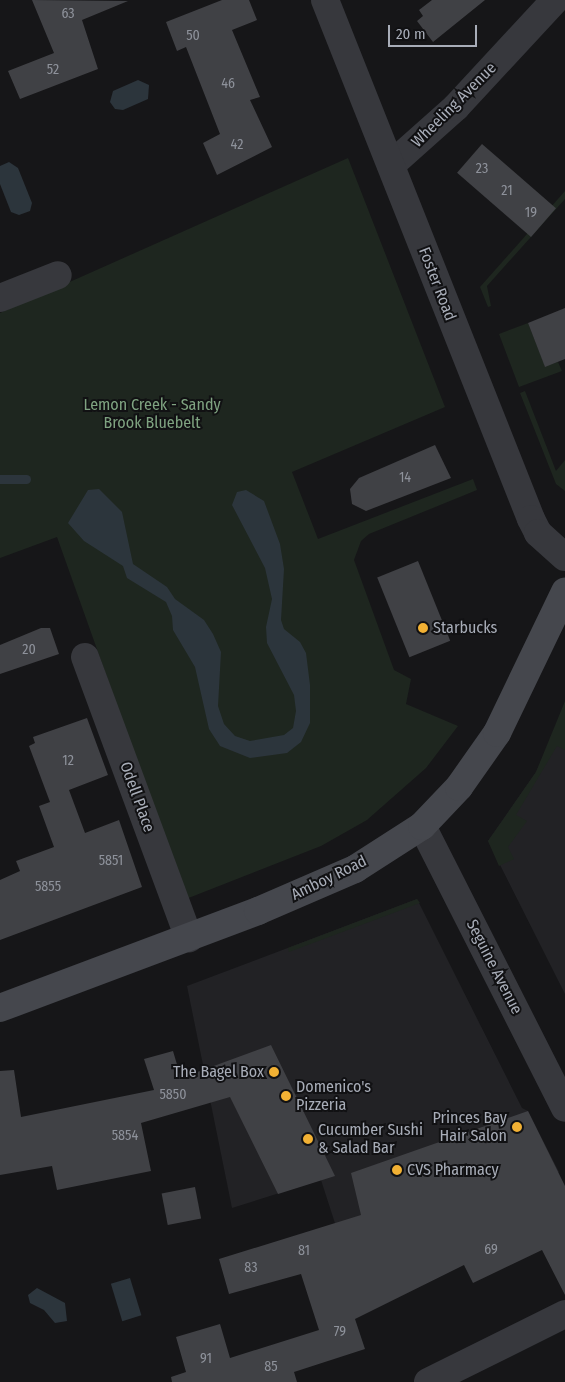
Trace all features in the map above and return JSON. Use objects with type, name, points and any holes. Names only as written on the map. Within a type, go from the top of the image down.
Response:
[{"type":"main road","name":"Amboy Road","points":[[0,1008],[189,938],[355,869],[422,826],[485,753],[565,592]]},
{"type":"street","name":"Foster Road","points":[[325,0],[531,519],[538,533],[565,557]]},
{"type":"street","name":"Wheeling Avenue","points":[[391,165],[456,107],[555,0]]},
{"type":"street","points":[[0,298],[58,275]]},
{"type":"street","name":"Odell Place","points":[[85,657],[189,938]]},
{"type":"street","name":"Seguine Avenue","points":[[422,826],[565,1108]]},
{"type":"street","points":[[428,1382],[565,1314]]},
{"type":"shaded area","points":[[138,80],[149,85],[148,99],[123,110],[115,109],[110,102],[113,91]]},
{"type":"shaded area","points":[[9,162],[18,168],[32,203],[30,211],[19,215],[11,212],[0,184],[0,166]]},
{"type":"shaded area","points":[[99,489],[122,512],[133,564],[167,587],[175,599],[204,620],[213,634],[221,652],[218,706],[224,724],[235,736],[250,741],[284,735],[293,728],[296,711],[294,695],[267,643],[266,627],[272,599],[265,568],[232,505],[237,492],[246,490],[264,501],[280,544],[284,569],[281,620],[284,629],[300,642],[306,653],[310,685],[310,723],[301,742],[287,753],[250,758],[220,746],[209,729],[195,667],[173,630],[172,616],[166,602],[127,578],[123,566],[84,541],[68,523],[88,490]]},
{"type":"shaded area","points":[[550,741],[565,742],[565,994],[488,841],[536,772]]},
{"type":"shaded area","points":[[417,899],[522,1108],[528,1111],[559,1172],[354,1282],[321,1180],[232,1208],[187,986]]},
{"type":"shaded area","points":[[130,1278],[141,1315],[122,1321],[111,1284]]},
{"type":"shaded area","points":[[37,1288],[65,1303],[67,1321],[55,1323],[44,1310],[30,1303],[28,1295]]},
{"type":"green space","name":"Lemon Creek - Sandy Brook Bluebelt","points":[[348,158],[445,407],[292,472],[318,539],[473,479],[477,490],[369,534],[361,541],[354,560],[394,670],[411,679],[406,704],[458,726],[426,768],[367,820],[321,846],[186,899],[57,537],[0,558],[0,313]]},
{"type":"green space","points":[[565,191],[565,199],[487,286],[491,306],[488,307],[480,287]]},
{"type":"green space","points":[[528,323],[545,366],[558,362],[562,371],[519,387],[499,334]]},
{"type":"green space","points":[[525,391],[556,471],[565,460],[565,491],[556,484],[520,393]]},
{"type":"green space","points":[[565,701],[565,750],[557,746],[516,815],[527,821],[508,847],[514,859],[499,866],[488,841],[536,772]]},
{"type":"green space","points":[[417,899],[420,903],[289,952],[288,948]]},
{"type":"building","points":[[32,0],[128,1],[82,20],[98,69],[20,99],[8,71],[54,53]]},
{"type":"building","points":[[222,0],[249,0],[257,20],[232,30],[260,97],[250,100],[272,147],[217,175],[203,143],[220,134],[186,47],[177,51],[166,22]]},
{"type":"building","points":[[432,0],[485,0],[433,42],[417,21],[423,16],[419,10]]},
{"type":"building","points":[[482,144],[556,208],[531,237],[457,173]]},
{"type":"building","points":[[565,308],[565,359],[545,367],[528,323]]},
{"type":"building","points":[[435,445],[451,478],[366,511],[352,504],[350,489],[359,478]]},
{"type":"building","points":[[418,561],[450,641],[409,657],[377,577]]},
{"type":"building","points":[[41,628],[50,628],[59,654],[0,674],[0,645]]},
{"type":"building","points":[[87,718],[108,775],[69,790],[85,833],[119,820],[142,887],[0,940],[0,880],[20,871],[16,861],[54,847],[39,806],[50,802],[29,746],[35,743],[33,737]]},
{"type":"building","points":[[271,1045],[335,1176],[278,1194],[230,1097],[141,1123],[151,1171],[57,1190],[52,1166],[0,1175],[0,1071],[14,1070],[21,1117],[154,1090],[144,1059],[173,1051],[181,1078]]},
{"type":"building","points":[[528,1111],[565,1186],[565,1295],[542,1250],[473,1283],[464,1265],[355,1319],[365,1349],[294,1372],[297,1382],[172,1382],[171,1377],[186,1372],[176,1337],[220,1324],[230,1358],[319,1330],[301,1274],[229,1294],[219,1259],[361,1215],[351,1173]]},
{"type":"building","points":[[195,1187],[201,1218],[168,1225],[162,1193]]},
{"type":"waterway","points":[[0,479],[26,479]]},
{"type":"place","name":"Starbucks","points":[[423,628]]},
{"type":"place","name":"The Bagel Box","points":[[274,1072]]},
{"type":"place","name":"Domenico's Pizzeria","points":[[286,1096]]},
{"type":"place","name":"Princes Bay Hair Salon","points":[[517,1127]]},
{"type":"place","name":"Cucumber Sushi & Salad Bar","points":[[308,1139]]},
{"type":"place","name":"CVS Pharmacy","points":[[397,1170]]}]
